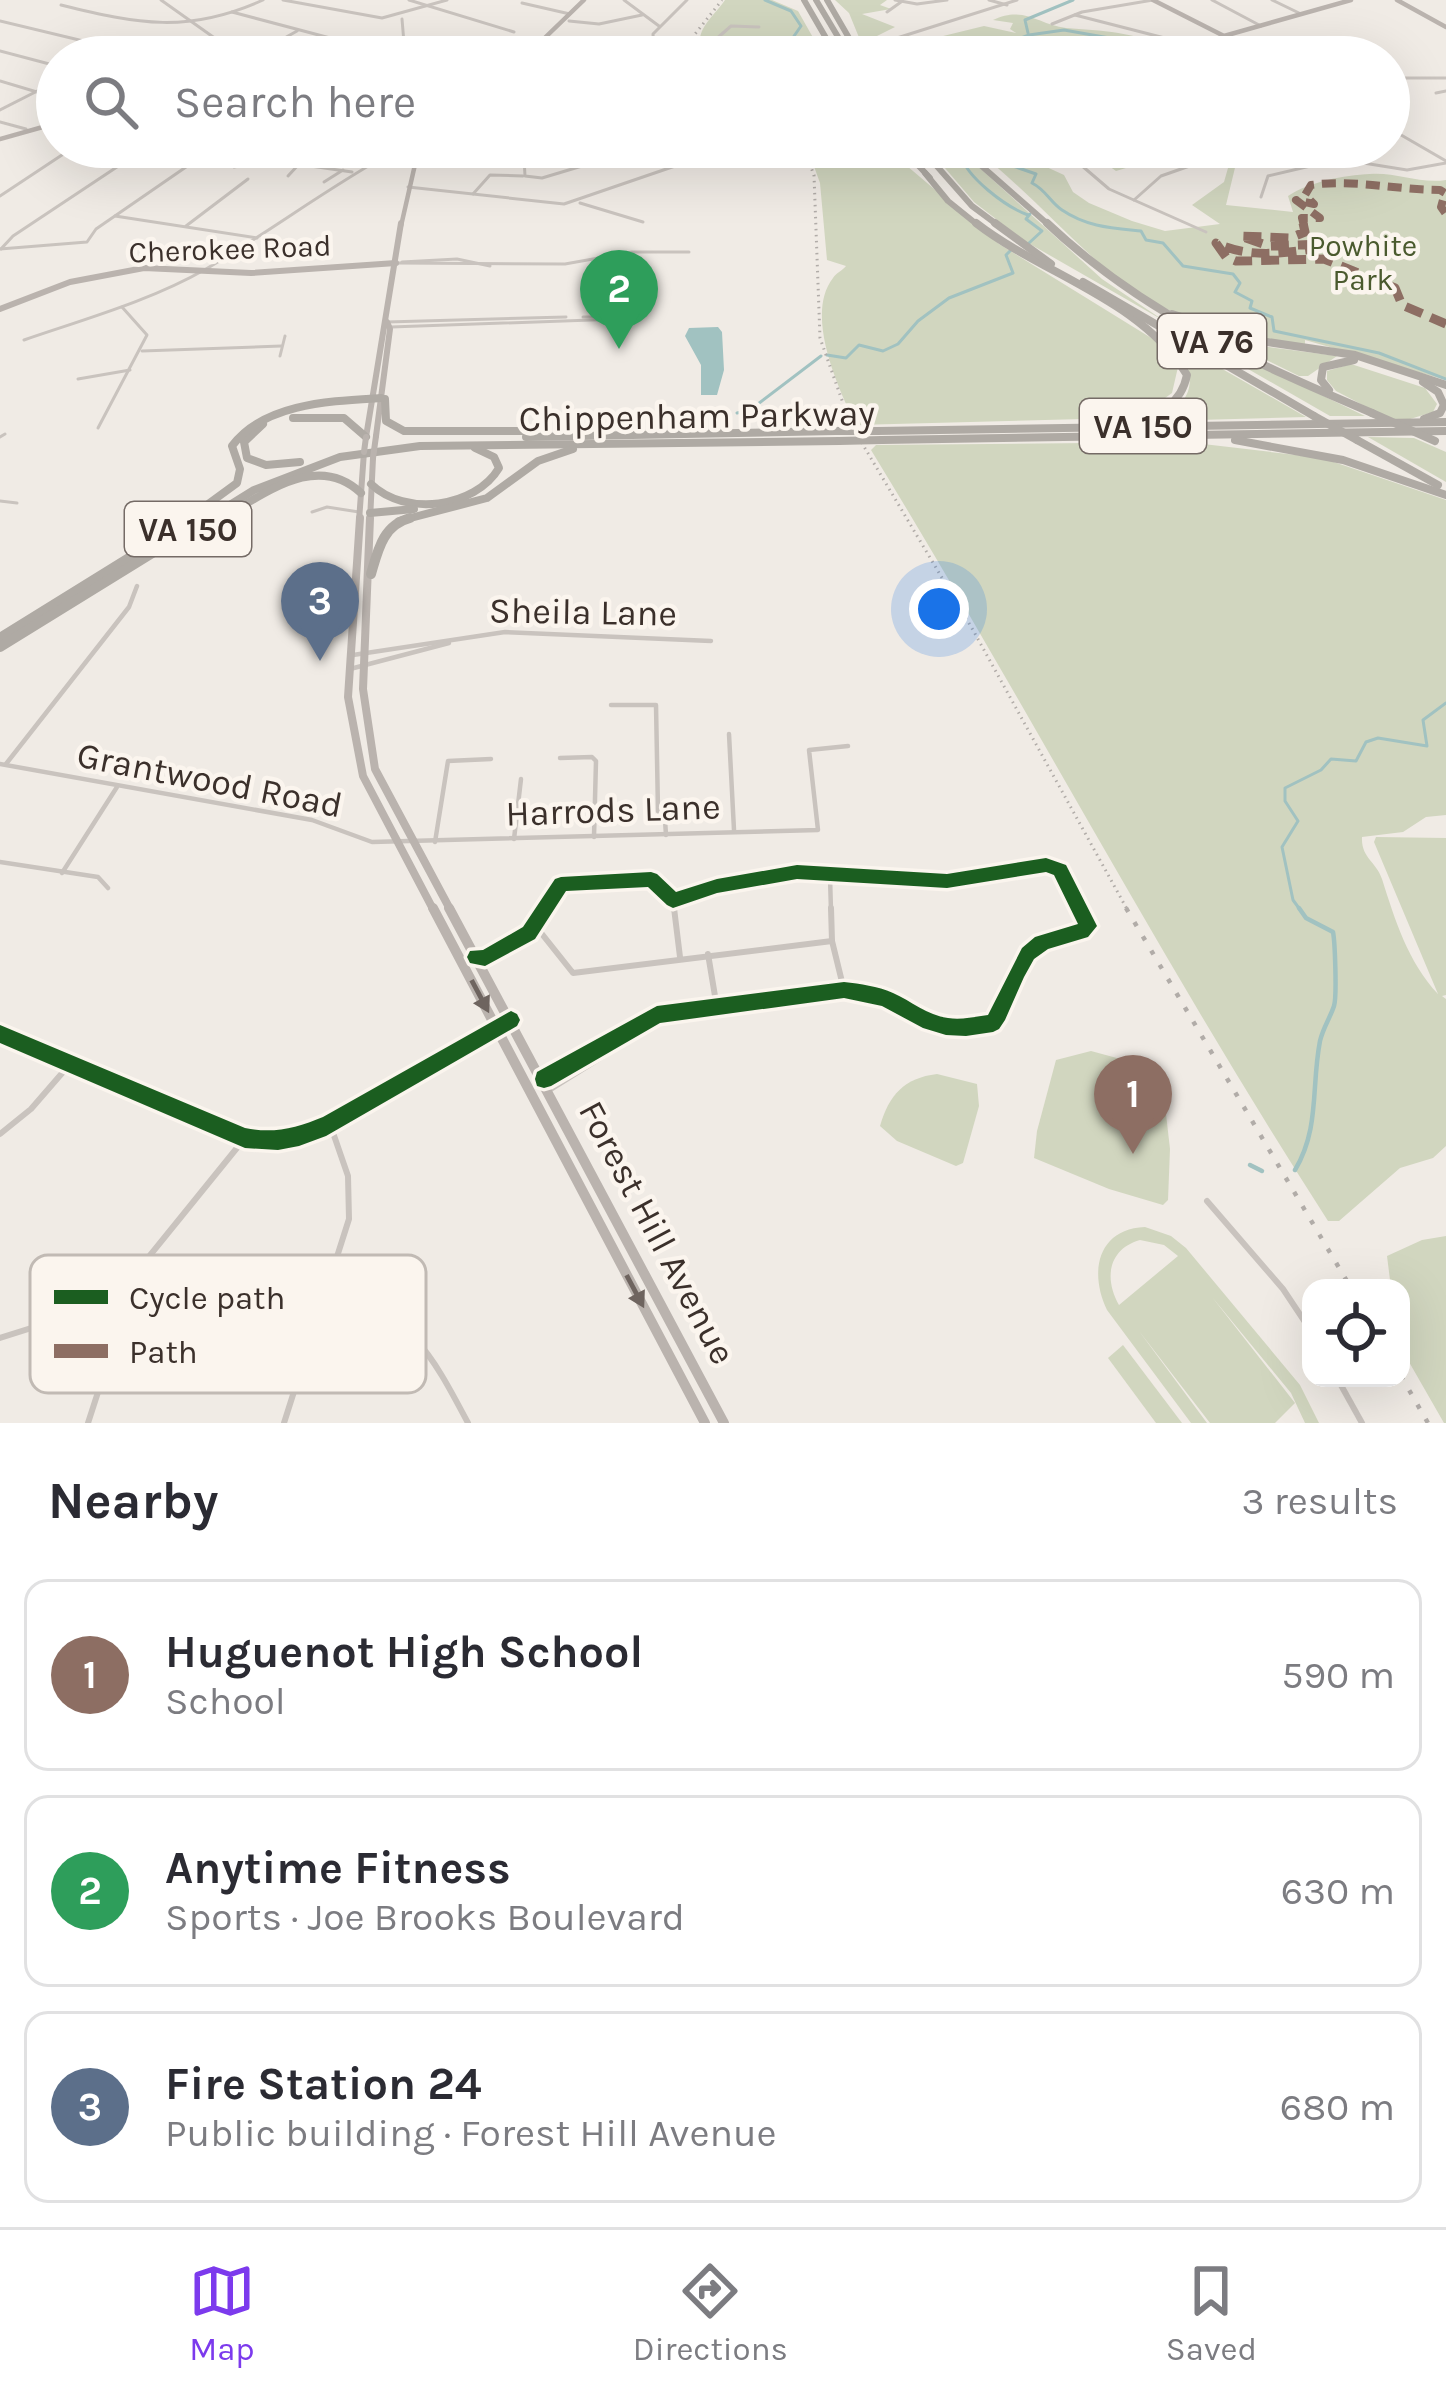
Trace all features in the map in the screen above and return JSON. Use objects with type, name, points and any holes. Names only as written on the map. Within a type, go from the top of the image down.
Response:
[{"type":"highway","points":[[810,0],[831,36]]},
{"type":"highway","points":[[810,0],[831,36]]},
{"type":"highway","points":[[827,0],[848,36]]},
{"type":"highway","name":"VA 76","points":[[920,168],[991,227],[1051,264],[1446,490]]},
{"type":"highway","name":"VA 76","points":[[939,168],[972,206],[1051,264]]},
{"type":"highway","name":"VA 76","points":[[987,168],[1123,289],[1185,328],[1440,444]]},
{"type":"highway","points":[[925,173],[938,191],[1007,244],[1158,335],[1183,362],[1184,391],[1163,411],[1127,422],[1038,433]]},
{"type":"highway","points":[[1070,243],[1132,292],[1196,323],[1266,343],[1355,355],[1446,386]]},
{"type":"highway","points":[[1346,423],[1426,418],[1440,413],[1444,405],[1430,386],[1383,368],[1350,359],[1325,366],[1320,377],[1325,386],[1371,412]]},
{"type":"highway","points":[[164,536],[234,487],[241,471],[232,446],[248,425],[278,414],[379,398],[386,421],[407,431],[514,430],[573,436]]},
{"type":"highway","points":[[300,462],[255,463],[244,453],[244,442],[268,422],[329,415],[354,420],[371,436]]},
{"type":"highway","name":"Chippenham Parkway","points":[[1038,433],[1446,422]]},
{"type":"highway","name":"Chippenham Parkway","points":[[0,647],[281,476],[380,449],[879,435],[1446,431]]},
{"type":"highway","points":[[1038,433],[1251,442],[1343,460],[1446,490]]},
{"type":"highway","name":"Chippenham Parkway","points":[[0,638],[243,488],[300,462],[389,442],[837,436]]},
{"type":"highway","points":[[371,574],[381,540],[393,526],[415,514],[488,498],[538,461],[599,444]]},
{"type":"highway","points":[[371,484],[381,496],[398,502],[481,492],[496,478],[497,461],[487,452],[460,445]]},
{"type":"highway","points":[[45,619],[299,478],[337,474],[350,480],[361,494]]},
{"type":"highway","points":[[365,513],[446,506]]},
{"type":"main road","points":[[551,36],[587,0]]},
{"type":"main road","points":[[1153,0],[1224,36],[1352,0]]},
{"type":"main road","points":[[1400,0],[1446,26]]},
{"type":"main road","points":[[0,139],[36,127]]},
{"type":"main road","name":"Forest Hill Avenue","points":[[379,398],[413,168]]},
{"type":"main road","name":"Cherokee Road","points":[[0,309],[83,278],[145,268],[251,273],[378,264],[395,267]]},
{"type":"main road","name":"Forest Hill Avenue","points":[[386,326],[383,379],[361,494],[371,574],[364,666],[371,754],[410,841],[547,1084],[724,1423]]},
{"type":"main road","name":"Forest Hill Avenue","points":[[368,459],[371,484],[348,670],[349,715],[358,763],[393,841],[705,1423]]},
{"type":"street","points":[[160,0],[206,36]]},
{"type":"street","points":[[62,5],[152,27],[232,12],[263,0]]},
{"type":"street","points":[[283,0],[370,20],[402,19],[446,0]]},
{"type":"street","points":[[409,0],[514,32]]},
{"type":"street","points":[[624,0],[658,26]]},
{"type":"street","points":[[654,36],[658,26],[687,0]]},
{"type":"street","points":[[886,12],[898,1],[947,0]]},
{"type":"street","points":[[989,0],[1007,5]]},
{"type":"street","points":[[904,36],[1017,0]]},
{"type":"street","points":[[1052,24],[1153,0]]},
{"type":"street","points":[[1212,0],[1261,26]]},
{"type":"street","points":[[1272,0],[1301,15]]},
{"type":"street","points":[[1329,0],[1336,4]]},
{"type":"street","points":[[522,3],[598,24],[642,15]]},
{"type":"street","points":[[232,12],[317,36]]},
{"type":"street","points":[[1075,15],[1157,36]]},
{"type":"street","points":[[402,19],[403,36]]},
{"type":"street","points":[[0,21],[62,36]]},
{"type":"street","points":[[720,36],[735,25],[759,27]]},
{"type":"street","points":[[290,36],[298,32]]},
{"type":"street","points":[[0,51],[36,60]]},
{"type":"street","points":[[1410,78],[1446,78]]},
{"type":"street","points":[[0,81],[36,90]]},
{"type":"street","points":[[1436,93],[1446,91]]},
{"type":"street","points":[[0,110],[36,92]]},
{"type":"street","points":[[0,122],[26,129]]},
{"type":"street","points":[[1410,141],[1446,162]]},
{"type":"street","points":[[1410,167],[1446,162]]},
{"type":"street","points":[[0,196],[42,168]]},
{"type":"street","points":[[0,249],[115,168]]},
{"type":"street","points":[[0,249],[87,242],[115,215],[184,168]]},
{"type":"street","points":[[288,176],[297,168]]},
{"type":"street","points":[[329,168],[354,172]]},
{"type":"street","points":[[24,340],[122,308],[204,270],[362,168]]},
{"type":"street","points":[[525,168],[525,176]]},
{"type":"street","points":[[472,194],[490,175],[542,178],[575,168]]},
{"type":"street","points":[[572,202],[670,168]]},
{"type":"street","points":[[1079,168],[1090,181],[1206,232]]},
{"type":"street","points":[[1132,201],[1161,176],[1184,168]]},
{"type":"street","points":[[1262,197],[1270,175],[1306,168]]},
{"type":"street","points":[[324,182],[343,170]]},
{"type":"street","points":[[185,226],[248,179]]},
{"type":"street","points":[[0,186],[11,189]]},
{"type":"street","points":[[408,187],[594,204],[643,222]]},
{"type":"street","points":[[115,215],[219,228],[257,238]]},
{"type":"street","points":[[395,267],[573,264],[632,252],[689,252]]},
{"type":"street","points":[[98,428],[141,351],[147,330],[122,308]]},
{"type":"street","points":[[487,316],[619,319],[487,320],[386,326],[487,316]]},
{"type":"street","points":[[280,356],[285,336]]},
{"type":"street","points":[[141,351],[280,346]]},
{"type":"street","points":[[78,379],[130,370]]},
{"type":"street","points":[[0,501],[17,503]]},
{"type":"street","points":[[312,512],[328,507],[365,513]]},
{"type":"street","points":[[3,765],[129,608],[137,586]]},
{"type":"street","name":"Sheila Lane","points":[[350,656],[532,631],[711,641]]},
{"type":"street","name":"Sheila Lane","points":[[348,670],[454,640]]},
{"type":"street","points":[[611,705],[656,705],[658,811],[665,820],[666,835]]},
{"type":"street","points":[[729,734],[734,832]]},
{"type":"street","name":"Harrods Lane","points":[[410,841],[818,830],[809,749],[848,746]]},
{"type":"street","points":[[560,758],[595,759],[594,837]]},
{"type":"street","points":[[435,842],[448,761],[491,759]]},
{"type":"street","name":"Grantwood Road","points":[[3,765],[311,820],[368,842],[410,841]]},
{"type":"street","points":[[514,840],[520,779]]},
{"type":"street","points":[[62,873],[117,787]]},
{"type":"street","points":[[0,862],[98,877],[108,888]]},
{"type":"street","points":[[547,1084],[608,1053],[615,1041],[642,1020],[657,1015],[844,990],[871,991],[934,1027],[950,1031],[993,1023],[1030,951],[1044,942],[1079,935],[1088,926],[1060,870],[1053,867],[947,881],[830,878],[797,872],[717,886],[673,900]]},
{"type":"street","points":[[830,878],[832,941],[844,990]]},
{"type":"street","points":[[463,964],[485,958],[529,934],[554,890],[566,882],[651,879],[673,900],[680,957]]},
{"type":"street","points":[[534,923],[573,973],[832,941]]},
{"type":"street","points":[[708,954],[717,1009]]},
{"type":"street","points":[[0,1034],[245,1138],[288,1140],[331,1124],[511,1020]]},
{"type":"street","points":[[0,1134],[31,1109],[70,1064]]},
{"type":"street","points":[[331,1124],[348,1176],[350,1204],[337,1255]]},
{"type":"street","points":[[150,1255],[245,1138]]},
{"type":"street","points":[[1208,1201],[1302,1318]]},
{"type":"street","points":[[0,1338],[30,1329]]},
{"type":"street","points":[[426,1350],[468,1423]]},
{"type":"street","points":[[1342,1387],[1362,1423]]},
{"type":"street","points":[[88,1423],[98,1393]]},
{"type":"street","points":[[284,1423],[294,1393]]},
{"type":"green space","points":[[725,0],[772,0],[798,11],[812,36],[701,36]]},
{"type":"green space","points":[[835,0],[887,0],[880,5],[891,9],[862,14],[895,27],[877,36],[858,36],[849,13]]},
{"type":"green space","points":[[1014,14],[1066,28],[1134,36],[943,36],[984,26],[1016,33],[1010,29],[1013,23],[993,20]]},
{"type":"green space","points":[[815,168],[909,168],[999,244],[1161,344],[1178,367],[1172,393],[1150,409],[1122,418],[856,425],[823,332],[825,294],[834,276],[846,266],[827,260]]},
{"type":"green space","points":[[945,168],[980,168],[1102,279],[1157,316],[1365,416],[1330,416],[1023,240],[974,202]]},
{"type":"green space","name":"Powhite Park","points":[[997,168],[1049,168],[1064,175],[1073,192],[1089,203],[1165,231],[1220,224],[1192,205],[1224,182],[1228,168],[1235,168],[1226,205],[1293,212],[1288,196],[1338,178],[1380,174],[1446,180],[1446,380],[1305,340],[1305,346],[1234,332],[1164,308],[1123,283]]},
{"type":"green space","points":[[1211,333],[1337,356],[1308,376],[1299,376]]},
{"type":"green space","points":[[1184,347],[1306,417],[1160,421],[1158,417],[1179,405],[1188,390],[1189,371],[1180,349]]},
{"type":"green space","points":[[1351,364],[1425,388],[1437,404],[1433,412],[1397,423],[1336,391],[1327,380],[1327,371]]},
{"type":"green space","points":[[1368,437],[1414,438],[1446,452],[1446,482]]},
{"type":"green space","points":[[1186,442],[1322,458],[1446,500],[1446,815],[1426,817],[1403,832],[1362,837],[1411,954],[1438,994],[1374,842],[1376,837],[1446,838],[1446,995],[1442,996],[1446,999],[1446,1146],[1433,1158],[1400,1168],[1339,1221],[1328,1221],[1268,1126],[871,450],[876,445]]},
{"type":"green space","points":[[1091,1051],[1161,1070],[1170,1149],[1168,1200],[1163,1205],[1034,1158],[1056,1060]]},
{"type":"green space","points":[[937,1074],[977,1084],[979,1106],[963,1163],[956,1166],[897,1141],[880,1126],[900,1090],[915,1079]]},
{"type":"green space","points":[[1145,1227],[1171,1236],[1186,1248],[1300,1385],[1319,1423],[1305,1423],[1291,1393],[1212,1297],[1295,1403],[1275,1423],[1210,1423],[1139,1331],[1207,1423],[1191,1423],[1101,1296],[1101,1255],[1107,1244],[1129,1230]],"holes":[[[1140,1240],[1164,1245],[1178,1256],[1119,1305],[1111,1285],[1115,1258]]]},
{"type":"green space","points":[[1446,1236],[1446,1423],[1410,1364],[1410,1279],[1390,1279],[1387,1256],[1422,1240]]},
{"type":"green space","points":[[1123,1345],[1182,1423],[1156,1423],[1108,1358]]},
{"type":"water","points":[[718,327],[722,332],[724,370],[717,395],[701,395],[701,365],[685,336],[689,328]]},
{"type":"waterway","points":[[765,0],[791,11],[801,26],[794,36]]},
{"type":"waterway","points":[[1028,33],[1025,20],[1073,0]]},
{"type":"waterway","points":[[1026,36],[1064,30],[1098,36]]},
{"type":"waterway","points":[[967,168],[988,190],[1028,215]]},
{"type":"waterway","points":[[1019,168],[1036,174],[1032,183],[1071,216],[1100,226],[1141,231],[1146,240],[1163,243],[1183,266],[1233,274],[1240,283],[1235,292],[1252,301],[1250,308],[1272,317],[1274,331],[1379,353],[1446,379]]},
{"type":"waterway","points":[[1029,243],[1042,231],[1026,219],[1030,214]]},
{"type":"waterway","points":[[827,355],[846,358],[859,345],[883,351],[898,344],[918,321],[949,298],[1013,273],[1006,255],[1011,250]]},
{"type":"waterway","points":[[737,413],[750,410],[821,356]]},
{"type":"waterway","points":[[1301,911],[1293,900],[1282,847],[1298,821],[1285,801],[1285,788],[1321,770],[1331,759],[1356,761],[1366,742],[1378,738],[1427,746],[1423,720],[1446,703]]},
{"type":"waterway","points":[[1295,1170],[1308,1139],[1320,1041],[1335,992],[1333,932],[1306,918],[1299,908]]},
{"type":"waterway","points":[[1250,1165],[1262,1171]]},
{"type":"railway","points":[[695,36],[722,0]]},
{"type":"railway","points":[[811,168],[820,338],[850,423],[973,630],[1128,911]]},
{"type":"railway","points":[[1126,908],[1346,1279]]},
{"type":"railway","points":[[1407,1387],[1428,1423]]},
{"type":"marked path","points":[[1446,214],[1441,207],[1445,193],[1440,190],[1399,190],[1350,180],[1311,185],[1305,195],[1314,204],[1296,200],[1320,218],[1302,218],[1305,232],[1290,238],[1240,236],[1259,245],[1323,244],[1320,248],[1268,255],[1236,252],[1216,243],[1226,257],[1236,261],[1324,259],[1395,288],[1402,305],[1446,324]]},
{"type":"cycle path","points":[[476,957],[485,958],[529,933],[561,884],[651,879],[673,900],[717,886],[797,872],[947,881],[1046,865],[1060,870],[1088,926],[1042,943],[1028,954],[993,1023],[946,1027],[886,999],[844,990],[657,1015],[544,1079]]},
{"type":"cycle path","points":[[0,1034],[245,1138],[278,1141],[330,1124],[511,1020]]},
{"type":"place","name":"Anytime Fitness","points":[[619,349]]},
{"type":"place","name":"Fire Station 24","points":[[320,661]]},
{"type":"place","name":"Huguenot High School","points":[[1133,1154]]}]
